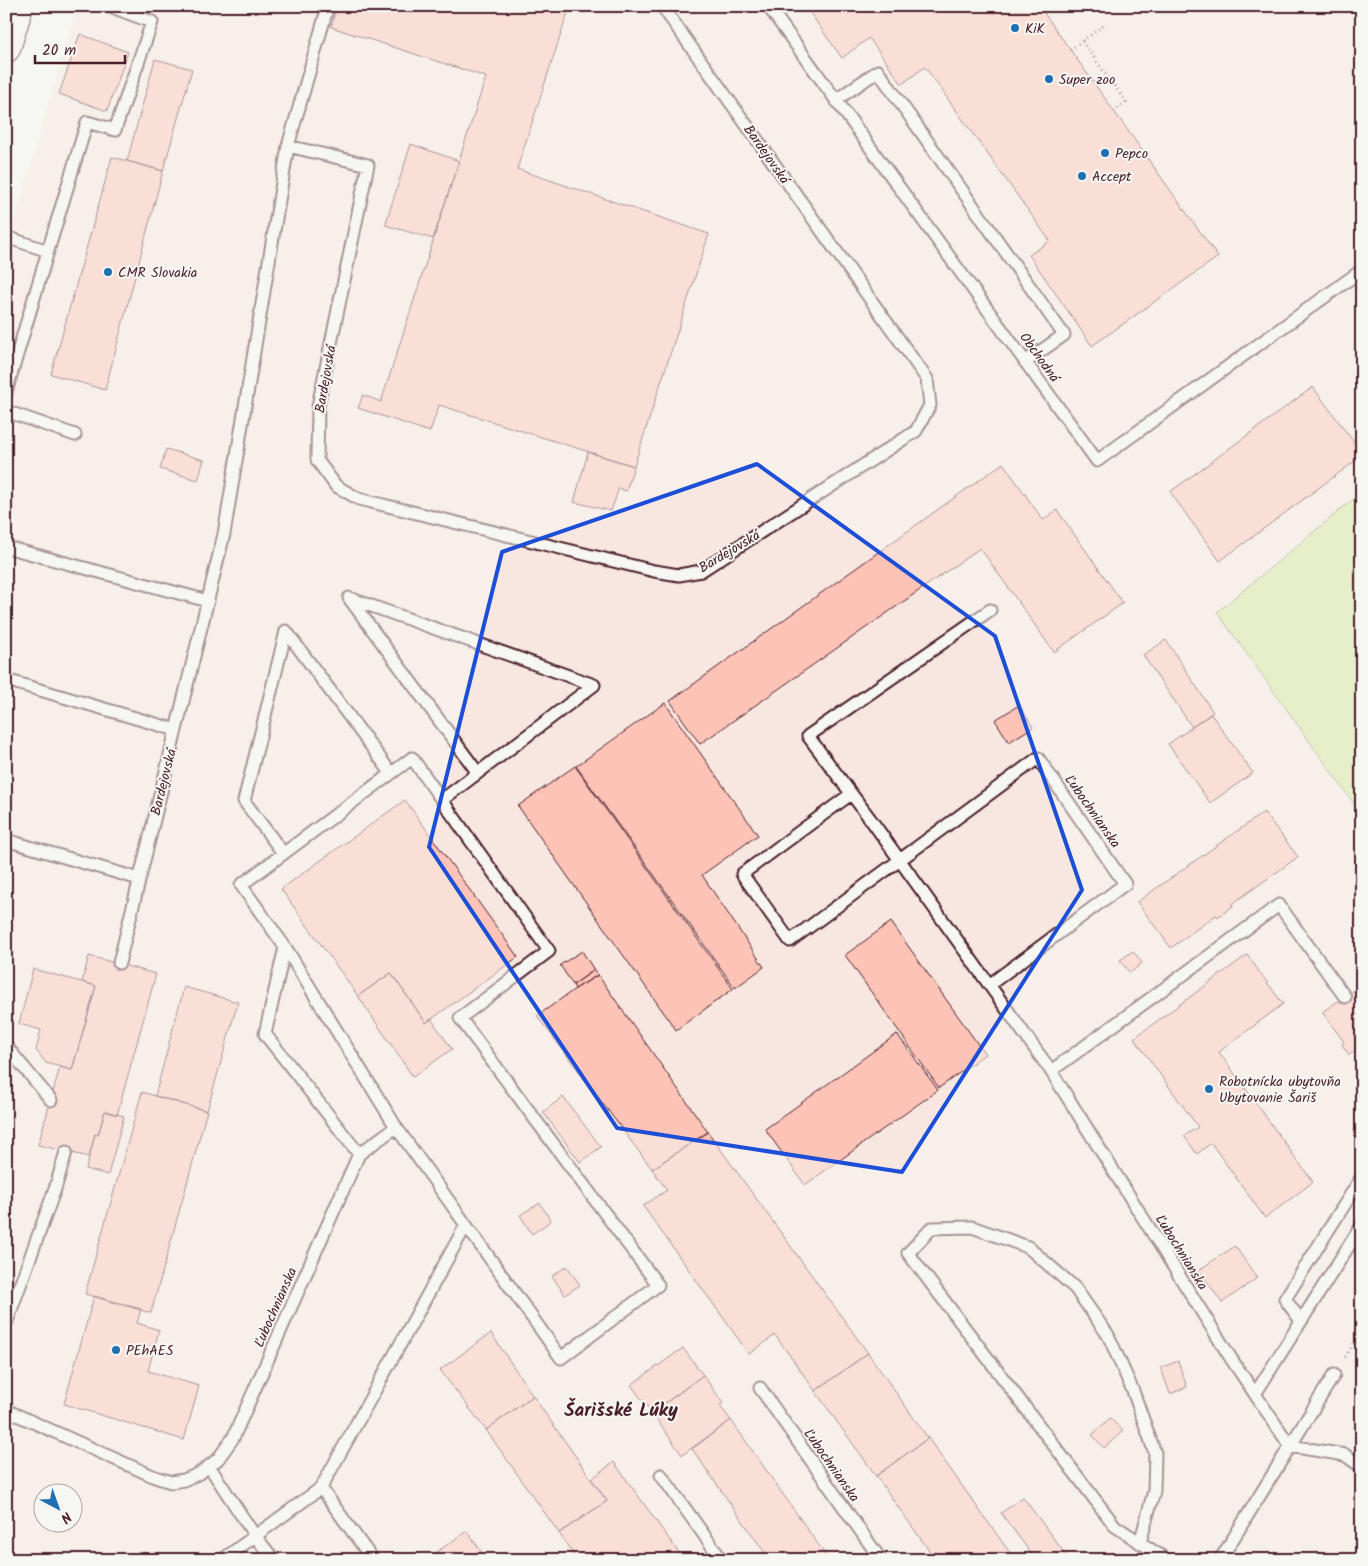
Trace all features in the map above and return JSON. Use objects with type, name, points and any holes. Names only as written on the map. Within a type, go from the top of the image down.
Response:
[{"type":"main road","points":[[6,48],[19,6]]},
{"type":"lane","points":[[6,392],[87,122],[115,130],[152,22],[109,6]]},
{"type":"lane","name":"Bardejovská","points":[[119,963],[224,534],[288,146],[328,6]]},
{"type":"lane","name":"Bardejovská","points":[[288,146],[368,165],[318,406],[317,460],[336,486],[359,499],[654,572],[679,575],[701,571],[916,431],[930,405],[927,379],[662,6]]},
{"type":"lane","name":"Obchodná","points":[[768,6],[1097,461],[1362,270]]},
{"type":"lane","points":[[836,100],[878,71],[1064,334],[1025,362]]},
{"type":"lane","points":[[6,237],[48,251]]},
{"type":"lane","points":[[6,411],[76,435]]},
{"type":"lane","points":[[6,547],[208,601]]},
{"type":"lane","points":[[442,800],[478,773],[594,685],[349,598],[478,773]]},
{"type":"lane","name":"Ľubochnianska","points":[[990,610],[808,736],[900,860],[1051,1071],[1226,1352],[1290,1446]]},
{"type":"lane","points":[[283,853],[244,801],[286,631],[391,773]]},
{"type":"lane","points":[[6,680],[176,730]]},
{"type":"lane","points":[[412,758],[549,951],[460,1018],[658,1285],[561,1358],[396,1127],[285,947],[241,885],[391,773],[412,758]]},
{"type":"lane","name":"Ľubochnianska","points":[[851,794],[742,874],[790,941],[1038,758],[1125,884],[989,985]]},
{"type":"lane","points":[[6,840],[139,879]]},
{"type":"lane","points":[[1051,1071],[1279,905],[1344,997]]},
{"type":"lane","points":[[285,947],[265,1034],[359,1154],[396,1127]]},
{"type":"lane","points":[[6,1046],[51,1100]]},
{"type":"lane","points":[[6,1324],[55,1189],[66,1152]]},
{"type":"lane","name":"Ľubochnianska","points":[[6,1410],[171,1482],[184,1480],[200,1473],[218,1459],[233,1438],[359,1154]]},
{"type":"lane","points":[[1301,1321],[1285,1298],[1360,1180],[1362,1182]]},
{"type":"lane","points":[[222,1560],[321,1488],[466,1225]]},
{"type":"lane","points":[[1255,1394],[1362,1225]]},
{"type":"lane","points":[[1140,1543],[1154,1491],[1155,1453],[1133,1391],[1108,1335],[1075,1288],[1028,1247],[972,1226],[932,1228],[908,1253],[1115,1526],[1140,1543],[1166,1560]]},
{"type":"lane","points":[[1220,1560],[1334,1375]]},
{"type":"lane","name":"Ľubochnianska","points":[[760,1388],[881,1560]]},
{"type":"lane","points":[[1290,1446],[1345,1455],[1362,1467]]},
{"type":"lane","points":[[209,1466],[255,1536],[274,1560]]},
{"type":"lane","points":[[661,1475],[722,1560]]},
{"type":"lane","points":[[321,1488],[373,1560]]},
{"type":"path","points":[[1070,50],[1104,25]]},
{"type":"path","points":[[1082,41],[1126,102],[1114,111]]},
{"type":"path","points":[[1334,1375],[1362,1330]]},
{"type":"highlighted area","points":[[757,464],[995,636],[1082,890],[902,1172],[617,1128],[429,847],[502,552]]},
{"type":"shaded area","points":[[77,6],[1362,6],[1362,492],[1217,612],[1362,815],[1362,1560],[6,1560],[6,1419],[9,1352],[6,1315],[6,251]]},
{"type":"green space","points":[[1362,492],[1362,815],[1217,612]]},
{"type":"building","points":[[337,6],[570,6],[517,169],[709,234],[634,466],[439,405],[430,432],[358,408],[363,395],[381,402],[486,77],[331,27]]},
{"type":"building","name":"Accept","points":[[805,6],[1039,6],[1218,257],[1092,346],[1029,255],[1050,241],[925,67],[902,84],[869,38],[842,58]]},
{"type":"building","points":[[80,34],[128,52],[107,111],[59,94]]},
{"type":"building","points":[[155,59],[192,69],[163,171],[127,161]]},
{"type":"building","points":[[411,144],[459,161],[433,239],[385,225]]},
{"type":"building","name":"CMR Slovakia","points":[[112,157],[163,171],[105,390],[51,374]]},
{"type":"building","points":[[1313,387],[1362,453],[1362,456],[1220,561],[1170,492]]},
{"type":"building","points":[[166,449],[204,460],[198,480],[160,469]]},
{"type":"building","points":[[588,452],[634,466],[626,491],[619,488],[611,511],[574,502]]},
{"type":"building","points":[[1003,463],[1043,520],[1057,510],[1123,603],[1054,652],[980,548],[700,744],[670,701]]},
{"type":"building","points":[[1166,640],[1213,712],[1192,727],[1143,655]]},
{"type":"building","points":[[665,703],[758,835],[702,875],[764,967],[735,988],[576,766]]},
{"type":"building","points":[[1019,705],[1033,727],[1009,742],[995,720]]},
{"type":"building","points":[[1211,714],[1253,773],[1210,803],[1168,744]]},
{"type":"building","points":[[575,766],[733,989],[676,1030],[518,806]]},
{"type":"building","points":[[405,800],[518,957],[426,1023],[391,973],[358,996],[281,889]]},
{"type":"building","points":[[1264,812],[1298,857],[1232,904],[1233,906],[1218,917],[1216,915],[1171,948],[1137,902]]},
{"type":"building","points":[[891,922],[985,1054],[939,1088],[845,955]]},
{"type":"building","points":[[582,951],[594,970],[573,985],[560,965]]},
{"type":"building","points":[[1133,951],[1142,963],[1130,973],[1120,960]]},
{"type":"building","name":"Robotnícka ubytovňa Ubytovanie Šariš","points":[[1247,955],[1283,1004],[1219,1052],[1313,1182],[1265,1218],[1211,1143],[1197,1154],[1194,1150],[1184,1136],[1198,1127],[1134,1038]]},
{"type":"building","points":[[89,956],[156,974],[117,1115],[105,1111],[98,1135],[95,1134],[89,1157],[38,1145],[60,1067],[72,1070],[96,986],[82,982]]},
{"type":"building","points":[[33,969],[96,986],[72,1070],[46,1063],[36,1050],[41,1030],[19,1024]]},
{"type":"building","points":[[594,970],[598,975],[575,989],[573,985]]},
{"type":"building","points":[[391,973],[426,1023],[431,1019],[452,1049],[413,1077],[358,996]]},
{"type":"building","points":[[598,975],[708,1132],[652,1169],[537,1016]]},
{"type":"building","points":[[184,987],[238,1002],[207,1111],[155,1096]]},
{"type":"building","points":[[1359,987],[1362,991],[1362,1046],[1349,1055],[1342,1045],[1344,1042],[1322,1012]]},
{"type":"building","points":[[897,1034],[938,1090],[805,1185],[765,1129]]},
{"type":"building","points":[[142,1092],[207,1111],[151,1313],[85,1294]]},
{"type":"building","points":[[563,1097],[601,1147],[580,1162],[543,1112]]},
{"type":"building","points":[[105,1111],[124,1116],[108,1175],[86,1169],[95,1134],[98,1135]]},
{"type":"building","points":[[708,1132],[868,1353],[815,1391],[775,1335],[749,1354],[643,1206],[667,1190],[652,1169]]},
{"type":"building","points":[[540,1203],[551,1221],[532,1234],[520,1215]]},
{"type":"building","points":[[1235,1246],[1257,1278],[1222,1303],[1199,1270]]},
{"type":"building","points":[[567,1266],[580,1285],[565,1295],[552,1276]]},
{"type":"building","name":"PEhAES","points":[[94,1296],[141,1309],[137,1323],[159,1330],[148,1371],[199,1386],[184,1440],[64,1404]]},
{"type":"building","points":[[491,1333],[533,1396],[486,1430],[440,1370]]},
{"type":"building","points":[[683,1348],[703,1375],[652,1413],[631,1385]]},
{"type":"building","points":[[868,1353],[928,1438],[876,1476],[815,1391]]},
{"type":"building","points":[[1178,1361],[1187,1387],[1170,1394],[1161,1368]]},
{"type":"building","points":[[703,1375],[723,1403],[720,1406],[731,1420],[682,1455],[652,1413]]},
{"type":"building","points":[[533,1396],[607,1501],[559,1533],[486,1430]]},
{"type":"building","points":[[1110,1418],[1123,1431],[1104,1448],[1092,1435]]},
{"type":"building","points":[[731,1420],[829,1560],[770,1560],[692,1449]]},
{"type":"building","points":[[928,1438],[1015,1560],[936,1560],[876,1476]]},
{"type":"building","points":[[614,1462],[684,1560],[577,1560],[559,1533],[607,1501],[591,1479]]},
{"type":"building","points":[[1023,1497],[1068,1558],[1065,1560],[1036,1560],[1001,1513]]},
{"type":"building","points":[[467,1531],[487,1560],[425,1560]]},
{"type":"place","name":"KiK","points":[[1015,28]]},
{"type":"place","name":"Super zoo","points":[[1049,79]]},
{"type":"place","name":"Pepco","points":[[1105,153]]},
{"type":"place","name":"Accept","points":[[1082,176]]},
{"type":"place","name":"CMR Slovakia","points":[[108,272]]},
{"type":"place","name":"Robotnícka ubytovňa Ubytovanie Šariš","points":[[1209,1089]]},
{"type":"place","name":"PEhAES","points":[[116,1350]]},
{"type":"district","name":"Šarišské Lúky","points":[[621,1409]]}]
